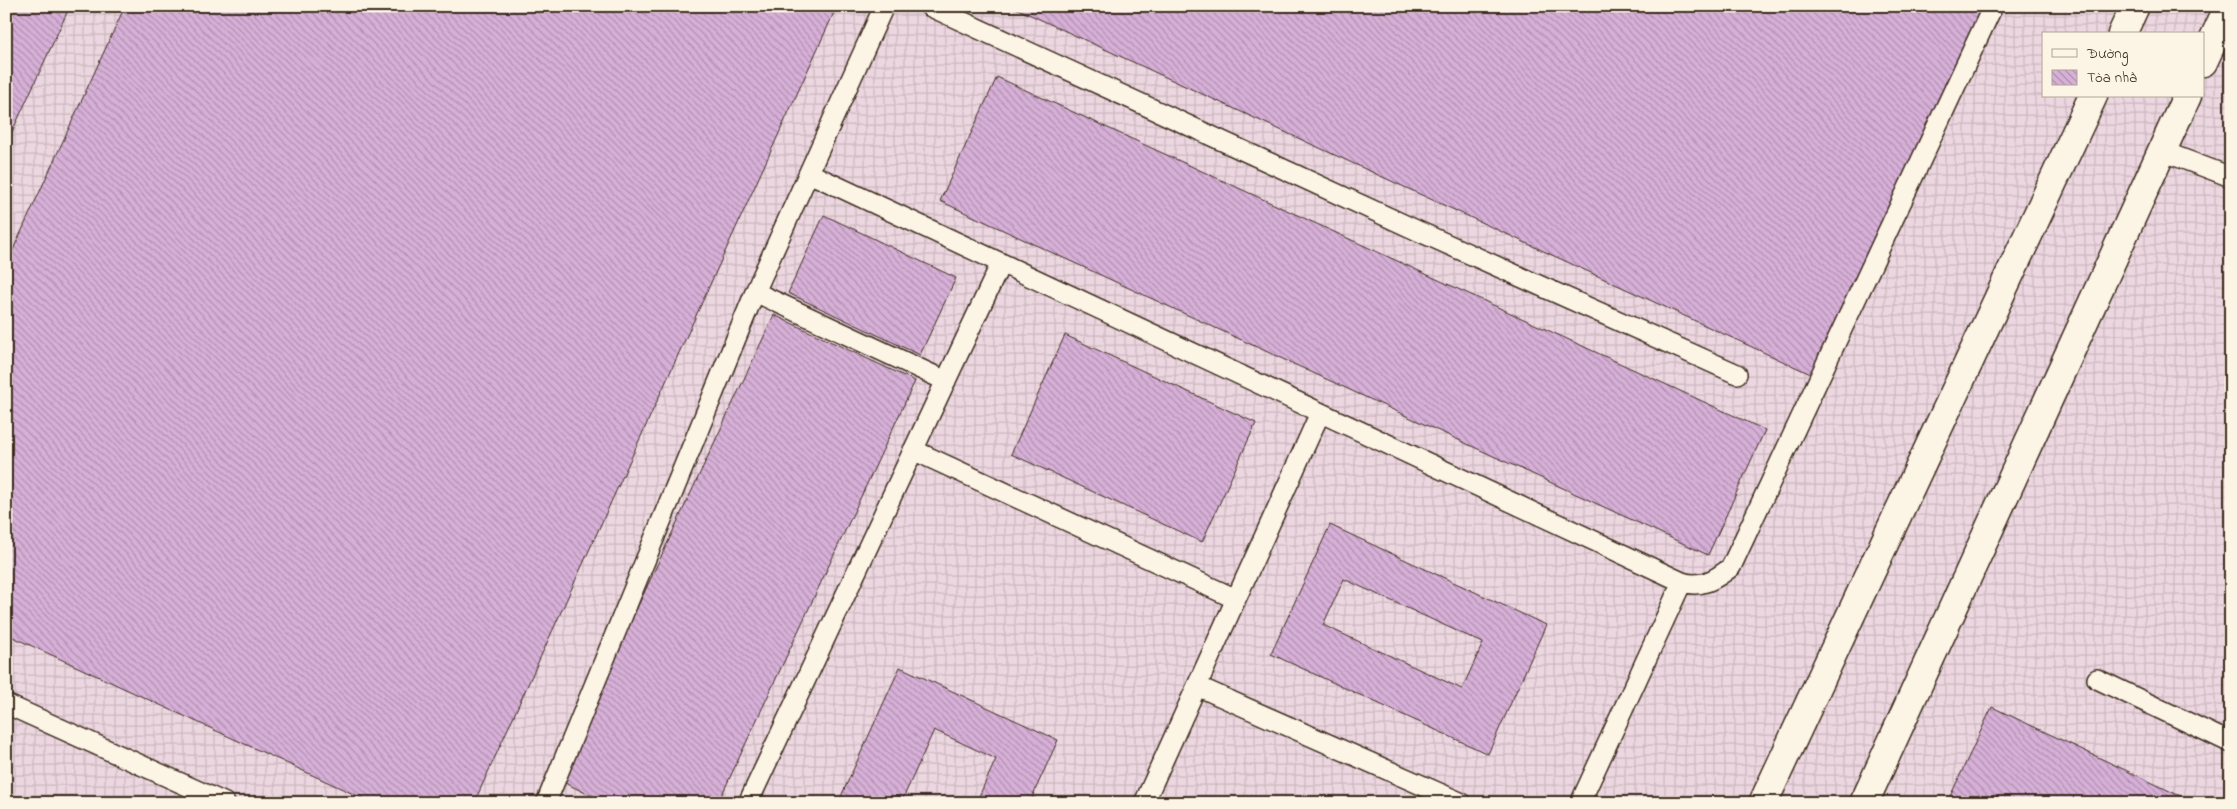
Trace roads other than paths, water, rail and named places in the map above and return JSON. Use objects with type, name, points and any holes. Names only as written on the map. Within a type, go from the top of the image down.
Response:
[{"type":"street","points":[[2123,32],[2135,6]]},
{"type":"street","points":[[2204,60],[2229,6]]},
{"type":"street","points":[[1764,803],[2092,98]]},
{"type":"street","points":[[1864,803],[2186,98]]},
{"type":"lane","points":[[546,803],[755,292],[884,6]]},
{"type":"lane","points":[[930,6],[1408,226],[1737,374]]},
{"type":"lane","points":[[809,173],[1682,582],[1692,585],[1708,582],[1731,567],[1993,6]]},
{"type":"lane","points":[[2162,151],[2231,177]]},
{"type":"lane","points":[[748,803],[1000,263]]},
{"type":"lane","points":[[755,292],[946,381]]},
{"type":"lane","points":[[1144,803],[1320,413]]},
{"type":"lane","points":[[913,450],[1236,599]]},
{"type":"lane","points":[[1580,803],[1682,582]]},
{"type":"lane","points":[[2097,679],[2231,743]]},
{"type":"lane","points":[[1197,686],[1462,803]]},
{"type":"lane","points":[[6,704],[225,803]]}]
